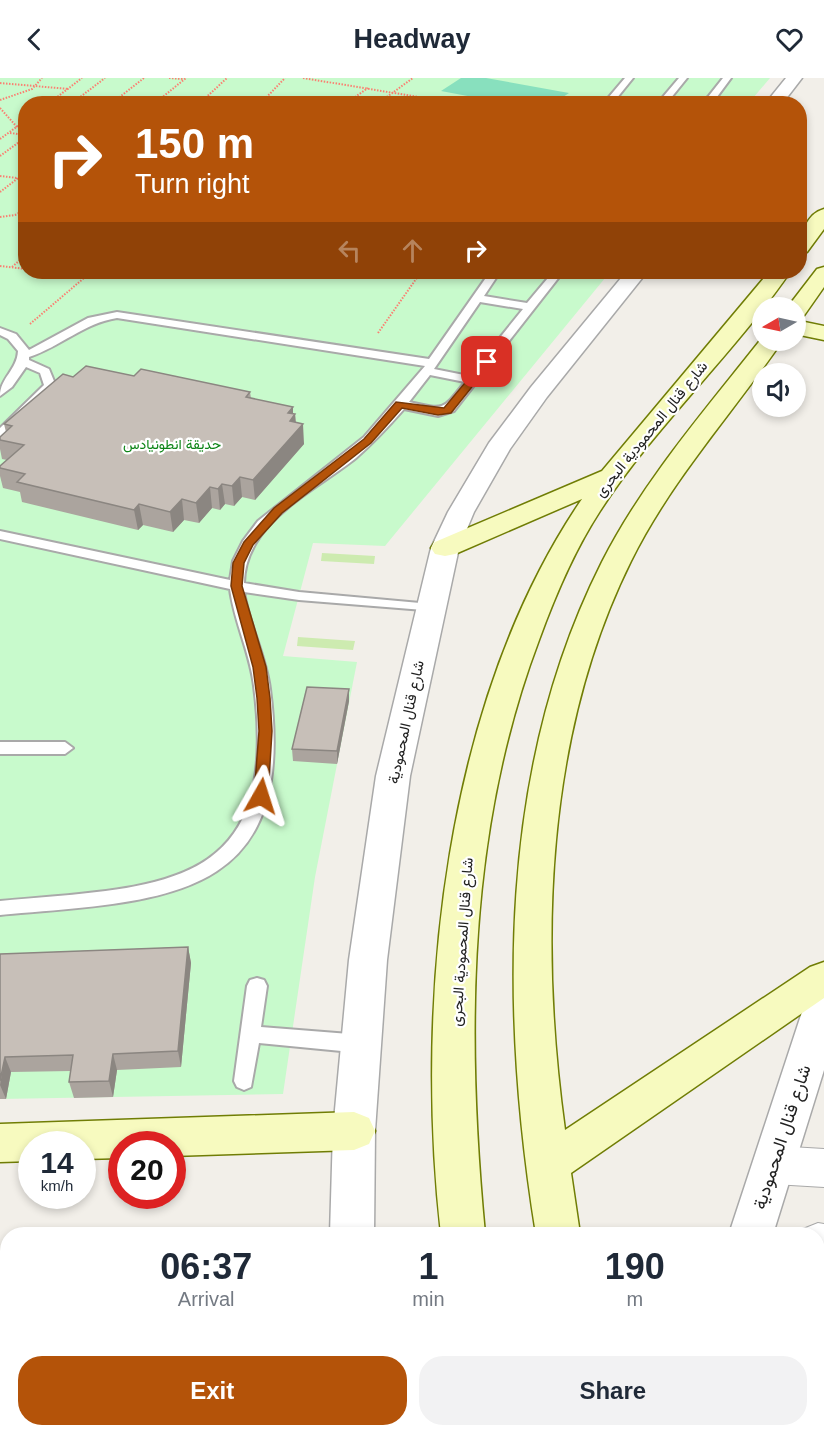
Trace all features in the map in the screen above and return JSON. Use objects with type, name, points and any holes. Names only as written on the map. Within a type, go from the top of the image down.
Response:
[{"type":"main road","points":[[807,238],[824,215]]},
{"type":"main road","points":[[806,297],[824,273]]},
{"type":"main road","name":"شارع قنال المحمودية البحرى","points":[[463,1227],[455,1111],[455,1013],[461,914],[469,847],[482,777],[497,715],[536,608],[584,516],[610,477],[774,279]]},
{"type":"main road","points":[[806,329],[824,333]]},
{"type":"main road","points":[[557,1227],[539,1099],[535,1018],[535,923],[538,849],[546,782],[559,718],[575,661],[615,562],[682,458],[764,351]]},
{"type":"main road","points":[[445,548],[610,477]]},
{"type":"main road","points":[[548,1165],[824,978]]},
{"type":"main road","points":[[0,1143],[354,1131]]},
{"type":"street","points":[[779,96],[794,78]]},
{"type":"street","name":"شارع قنال المحمودية","points":[[352,1227],[354,1131],[368,960],[393,776],[445,548],[461,512],[498,448],[539,392],[631,279]]},
{"type":"street","name":"شارع قنال المحمودية","points":[[753,1227],[824,1006]]},
{"type":"street","points":[[774,1165],[824,1168]]},
{"type":"lane","points":[[614,96],[629,78]]},
{"type":"lane","points":[[668,96],[683,78]]},
{"type":"lane","points":[[713,96],[727,78]]},
{"type":"lane","points":[[0,908],[139,892],[167,886],[196,875],[222,860],[242,840],[261,796],[266,731],[259,667],[237,586],[239,563],[248,544],[278,510],[352,454],[399,404],[490,279]]},
{"type":"lane","points":[[399,404],[438,412],[447,410],[552,279]]},
{"type":"lane","points":[[476,298],[530,307]]},
{"type":"lane","points":[[24,358],[59,342],[90,320],[117,315],[364,353],[473,380]]},
{"type":"lane","points":[[0,331],[14,337],[24,348],[24,358],[16,375],[0,392]]},
{"type":"lane","points":[[0,435],[50,386],[45,371],[24,358]]},
{"type":"lane","points":[[2,538],[237,586],[299,596],[431,608]]},
{"type":"lane","points":[[0,748],[65,748]]},
{"type":"lane","points":[[244,1081],[257,986]]},
{"type":"lane","points":[[250,1034],[362,1044]]},
{"type":"path","points":[[1,84],[6,78]]},
{"type":"path","points":[[0,100],[36,86],[42,78]]},
{"type":"path","points":[[59,96],[82,78]]},
{"type":"path","points":[[81,96],[105,78]]},
{"type":"path","points":[[121,96],[144,78]]},
{"type":"path","points":[[169,78],[185,79]]},
{"type":"path","points":[[208,96],[227,78]]},
{"type":"path","points":[[268,96],[285,78]]},
{"type":"path","points":[[303,78],[417,96]]},
{"type":"path","points":[[388,96],[413,78]]},
{"type":"path","points":[[164,96],[185,79]]},
{"type":"path","points":[[1,84],[69,89]]},
{"type":"path","points":[[356,96],[368,88]]},
{"type":"path","points":[[0,108],[17,126],[0,139]]},
{"type":"path","points":[[0,118],[8,116]]},
{"type":"path","points":[[9,133],[18,135]]},
{"type":"path","points":[[0,156],[18,142]]},
{"type":"path","points":[[0,176],[18,178]]},
{"type":"path","points":[[0,192],[18,178]]},
{"type":"path","points":[[0,217],[18,213]]},
{"type":"path","points":[[11,267],[18,261]]},
{"type":"path","points":[[0,266],[18,268]]},
{"type":"path","points":[[14,337],[84,279]]},
{"type":"path","points":[[364,353],[416,279]]},
{"type":"green space","name":"حديقة انطونيادس","points":[[0,78],[770,78],[755,96],[18,96],[18,279],[604,279],[385,546],[313,543],[283,656],[357,662],[315,877],[283,1094],[0,1099]]},
{"type":"green space","points":[[461,78],[486,78],[569,93],[564,96],[468,96],[441,91]]},
{"type":"green space","points":[[322,553],[375,556],[374,564],[321,561]]},
{"type":"green space","points":[[298,637],[355,641],[353,650],[297,646]]},
{"type":"building","points":[[86,366],[134,376],[141,369],[250,392],[246,397],[293,407],[288,413],[295,414],[290,421],[303,424],[253,480],[240,477],[232,486],[222,484],[218,489],[210,487],[196,503],[182,499],[170,512],[139,504],[134,510],[17,482],[25,474],[0,468],[0,466],[24,445],[0,440],[0,437],[12,426],[4,424],[63,374],[73,377]]},
{"type":"building","points":[[307,687],[349,689],[337,751],[292,749]]},
{"type":"building","points":[[188,947],[178,1051],[113,1054],[109,1081],[69,1082],[73,1055],[5,1057],[0,1081],[0,954]]},
{"type":"route","points":[[261,796],[265,766],[264,698],[259,667],[237,586],[239,563],[248,544],[278,510],[345,461],[367,441],[399,404],[438,412],[447,410],[487,362]]}]
